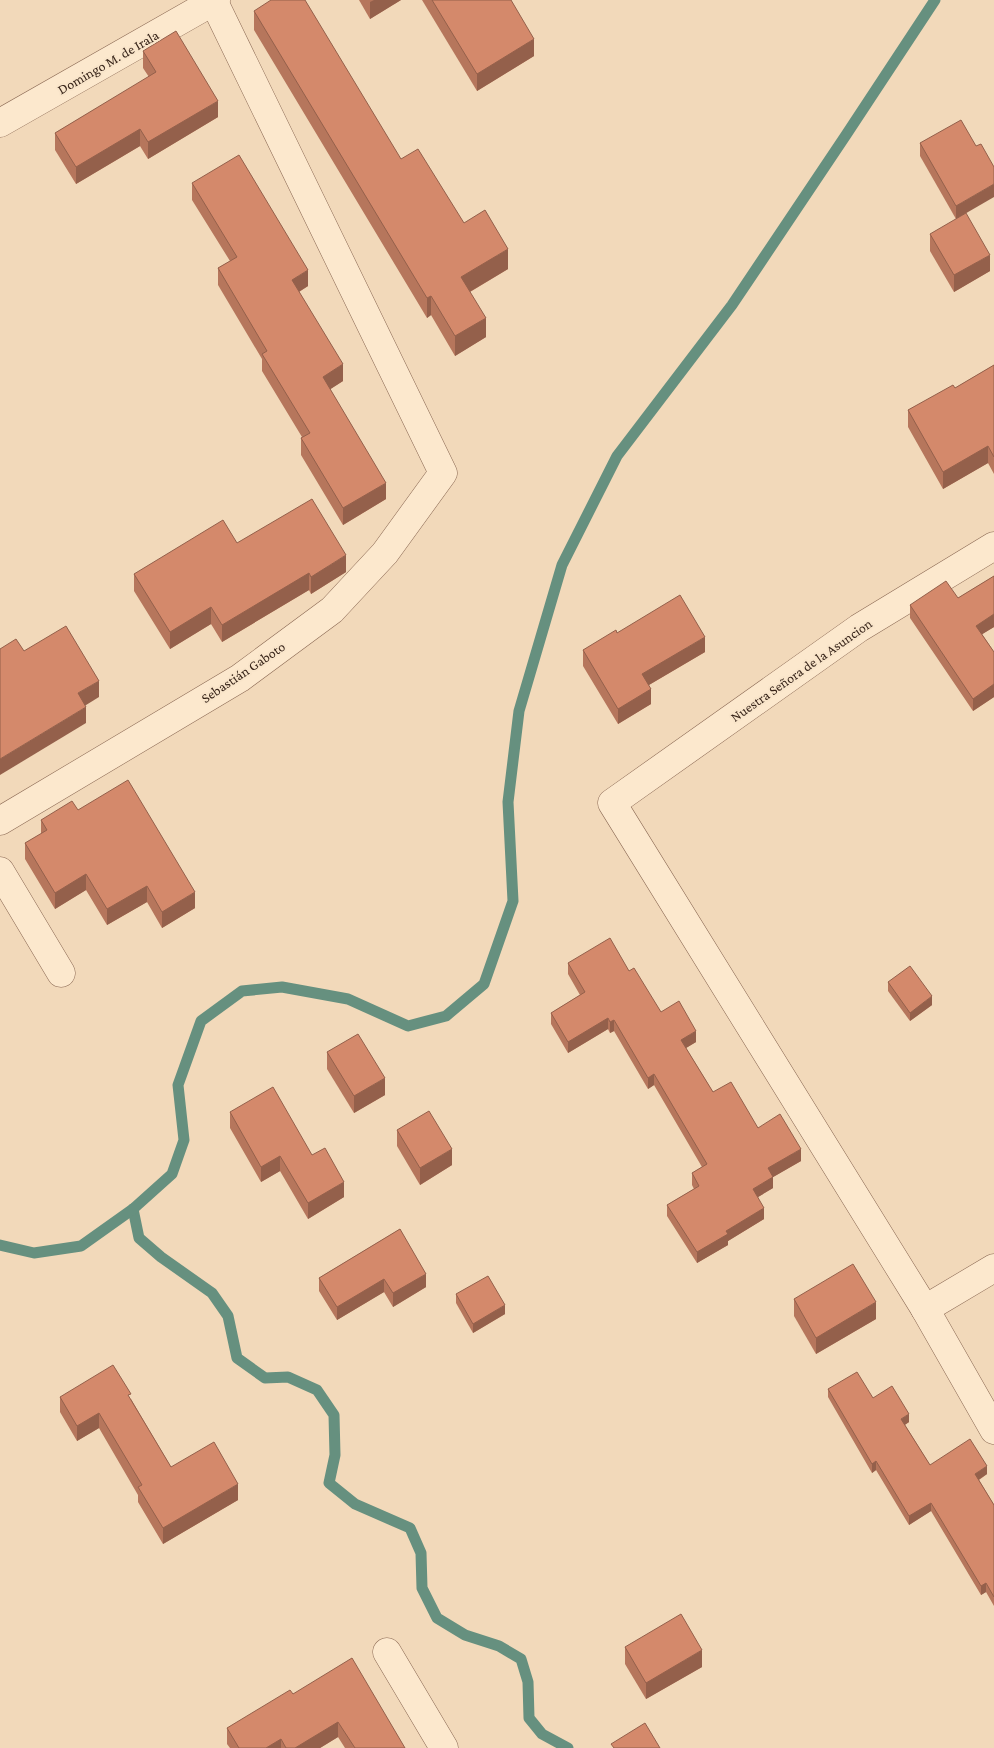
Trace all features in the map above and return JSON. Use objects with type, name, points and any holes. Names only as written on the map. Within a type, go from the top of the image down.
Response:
[{"type":"street","name":"Domingo M. de Irala","points":[[0,123],[214,0]]},
{"type":"street","name":"Sebastián Gaboto","points":[[0,821],[240,678],[332,610],[385,553],[443,472],[214,0]]},
{"type":"street","name":"Nuestra Señora de la Asuncion","points":[[925,1309],[612,803],[859,628],[994,546]]},
{"type":"street","points":[[0,871],[61,973]]},
{"type":"street","points":[[994,1268],[925,1309],[994,1430]]},
{"type":"street","points":[[388,1652],[444,1748]]},
{"type":"building","points":[[271,0],[305,0],[401,159],[418,149],[464,223],[485,210],[508,249],[461,277],[486,318],[455,336],[431,296],[427,298],[254,11]]},
{"type":"building","points":[[432,0],[511,0],[534,39],[477,74]]},
{"type":"building","points":[[176,31],[218,101],[148,142],[140,129],[76,167],[55,133],[156,72],[143,51]]},
{"type":"building","points":[[961,120],[976,146],[981,144],[994,167],[994,184],[956,206],[920,143]]},
{"type":"building","points":[[239,155],[308,270],[292,280],[343,364],[323,377],[386,483],[343,508],[301,438],[310,433],[262,354],[267,351],[218,268],[237,257],[192,183]]},
{"type":"building","points":[[966,213],[990,255],[954,275],[930,234]]},
{"type":"building","points":[[994,365],[994,457],[988,446],[943,472],[908,410],[953,385],[955,388]]},
{"type":"building","points":[[312,499],[346,555],[311,577],[309,573],[222,625],[211,607],[170,632],[134,574],[223,520],[237,543]]},
{"type":"building","points":[[994,576],[994,614],[976,626],[994,652],[994,684],[973,699],[910,605],[946,581],[958,598]]},
{"type":"building","points":[[680,595],[705,637],[642,674],[651,689],[618,709],[583,650],[616,630],[617,633]]},
{"type":"building","points":[[66,626],[99,681],[78,693],[86,707],[0,759],[0,649],[16,639],[24,651]]},
{"type":"building","points":[[128,780],[195,892],[162,912],[147,886],[107,909],[86,874],[55,893],[25,843],[47,830],[41,820],[72,801],[78,810]]},
{"type":"building","points":[[610,938],[629,971],[634,968],[661,1012],[679,1001],[696,1031],[681,1040],[713,1092],[731,1082],[758,1128],[780,1114],[801,1149],[768,1168],[773,1177],[753,1189],[764,1208],[726,1231],[728,1234],[697,1252],[667,1205],[699,1186],[692,1173],[707,1164],[654,1074],[648,1078],[614,1020],[610,1022],[608,1018],[568,1042],[551,1013],[585,992],[568,963]]},
{"type":"building","points":[[910,966],[932,996],[910,1013],[888,982]]},
{"type":"building","points":[[358,1034],[385,1078],[354,1096],[327,1052]]},
{"type":"building","points":[[273,1087],[312,1155],[325,1148],[344,1182],[308,1203],[280,1156],[261,1167],[230,1112]]},
{"type":"building","points":[[429,1111],[452,1149],[420,1168],[397,1130]]},
{"type":"building","points":[[400,1229],[426,1274],[393,1293],[384,1279],[337,1307],[319,1278]]},
{"type":"building","points":[[853,1264],[876,1302],[816,1338],[794,1299]]},
{"type":"building","points":[[488,1276],[505,1305],[473,1324],[456,1294]]},
{"type":"building","points":[[113,1365],[131,1394],[128,1395],[171,1467],[214,1442],[238,1484],[163,1528],[138,1487],[142,1485],[99,1413],[77,1426],[60,1397]]},
{"type":"building","points":[[857,1372],[873,1398],[892,1386],[909,1414],[901,1419],[930,1465],[970,1439],[987,1466],[975,1474],[994,1505],[994,1597],[986,1583],[981,1586],[931,1503],[909,1516],[876,1461],[872,1464],[828,1389]]},
{"type":"building","points":[[681,1614],[702,1650],[646,1683],[625,1647]]},
{"type":"building","points":[[352,1658],[405,1748],[355,1748],[338,1722],[295,1748],[286,1748],[281,1739],[266,1748],[239,1748],[227,1728],[290,1690],[293,1694]]},
{"type":"building","points":[[645,1723],[660,1748],[614,1748],[611,1744]]},
{"type":"waterway","points":[[0,1245],[34,1253],[81,1246],[133,1209],[172,1174],[184,1140],[178,1085],[201,1021],[242,991],[282,987],[348,999],[408,1026],[446,1016],[484,984],[513,901],[508,802],[519,711],[562,565],[617,456],[732,305],[935,0]]},
{"type":"waterway","points":[[133,1209],[139,1238],[161,1257],[212,1293],[228,1316],[237,1358],[265,1378],[288,1377],[317,1390],[334,1415],[335,1455],[329,1483],[355,1504],[410,1528],[421,1553],[422,1588],[437,1618],[465,1635],[499,1646],[521,1659],[528,1682],[529,1718],[542,1734],[568,1748]]}]
